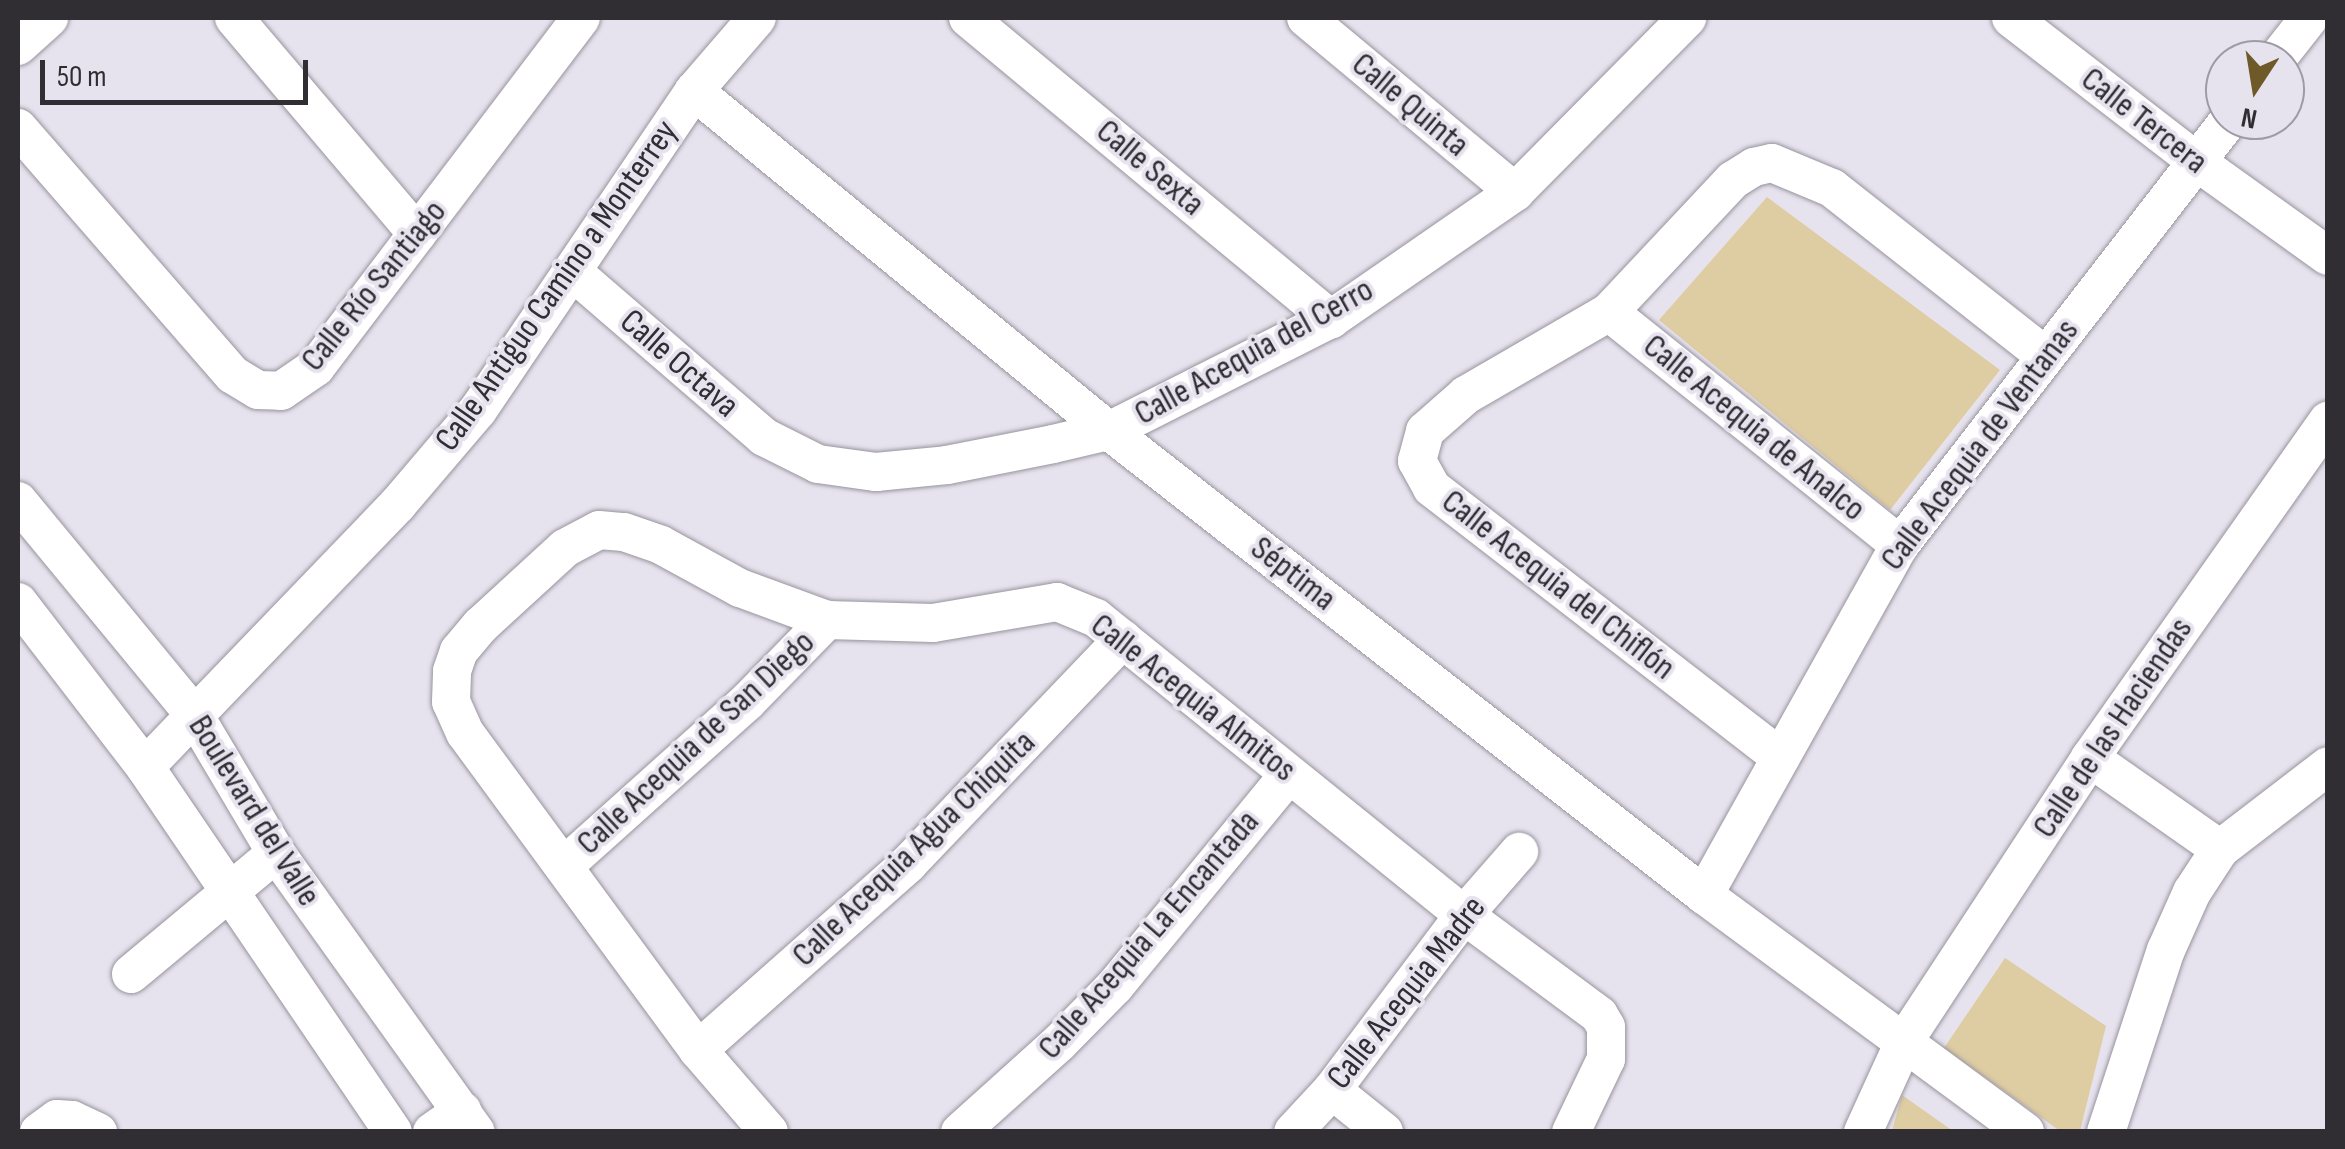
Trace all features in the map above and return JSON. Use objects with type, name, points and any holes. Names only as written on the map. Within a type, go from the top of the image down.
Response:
[{"type":"street","points":[[18,46],[49,18]]},
{"type":"street","points":[[234,18],[418,234]]},
{"type":"street","name":"Calle Antiguo Camino a Monterrey","points":[[145,767],[398,504],[478,410],[694,91],[757,18]]},
{"type":"street","name":"Calle Sexta","points":[[968,18],[1331,319]]},
{"type":"street","name":"Calle Quinta","points":[[1306,18],[1514,192]]},
{"type":"street","name":"Calle Tercera","points":[[2011,18],[2196,162],[2328,256]]},
{"type":"street","points":[[2291,40],[2308,18]]},
{"type":"street","name":"Calle Acequia del Cerro","points":[[789,452],[843,470],[876,472],[946,465],[1109,431],[1331,319],[1514,192],[1677,21]]},
{"type":"street","name":"Calle Río Santiago","points":[[18,128],[233,374],[258,390],[281,391],[316,367],[418,234],[563,25]]},
{"type":"street","name":"Séptima","points":[[694,91],[1109,431],[1704,895],[2025,1132]]},
{"type":"street","name":"Calle Acequia de Ventanas","points":[[1704,895],[1900,545],[2213,140]]},
{"type":"street","name":"Calle Acequia del Chiflón","points":[[1780,756],[1422,475],[1418,448],[1435,418],[1610,312],[1733,180],[1754,167],[1772,164],[1832,188],[2044,355]]},
{"type":"street","name":"Calle Octava","points":[[573,272],[752,426],[789,452]]},
{"type":"street","name":"Calle Acequia de Analco","points":[[1610,312],[1900,545]]},
{"type":"street","name":"Calle de las Haciendas","points":[[1862,1132],[1905,1040],[2090,758],[2328,420]]},
{"type":"street","name":"Boulevard del Valle","points":[[18,501],[194,713],[276,852],[456,1125]]},
{"type":"street","name":"Calle Acequia Almitos","points":[[769,1132],[698,1050],[465,733],[451,702],[452,671],[459,652],[510,595],[580,536],[599,530],[624,532],[661,545],[740,588],[827,620],[933,623],[1057,602],[1080,609],[1123,639],[1464,914],[1599,1015],[1606,1027],[1606,1059],[1572,1132]]},
{"type":"street","name":"Boulevard del Valle","points":[[18,602],[145,767],[394,1132]]},
{"type":"street","name":"Calle Acequia de San Diego","points":[[564,866],[747,702],[827,620]]},
{"type":"street","name":"Calle Acequia Agua Chiquita","points":[[698,1050],[908,864],[1123,639]]},
{"type":"street","points":[[2090,758],[2220,850]]},
{"type":"street","points":[[2106,1132],[2166,950],[2192,892],[2220,850],[2328,766]]},
{"type":"street","name":"Calle Acequia La Encantada","points":[[960,1132],[1059,1043],[1115,986],[1290,774]]},
{"type":"street","points":[[132,974],[276,852]]},
{"type":"street","name":"Calle Acequia Madre","points":[[1293,1132],[1332,1090],[1464,914],[1519,852]]},
{"type":"street","points":[[1332,1090],[1384,1132]]},
{"type":"street","points":[[39,1132],[57,1119],[98,1132]]},
{"type":"shaded area","points":[[1767,197],[2000,370],[1890,510],[1659,320]]},
{"type":"shaded area","points":[[2005,958],[2106,1026],[2080,1131],[2060,1131],[1944,1048]]},
{"type":"shaded area","points":[[1902,1095],[1953,1131],[1892,1131]]}]
